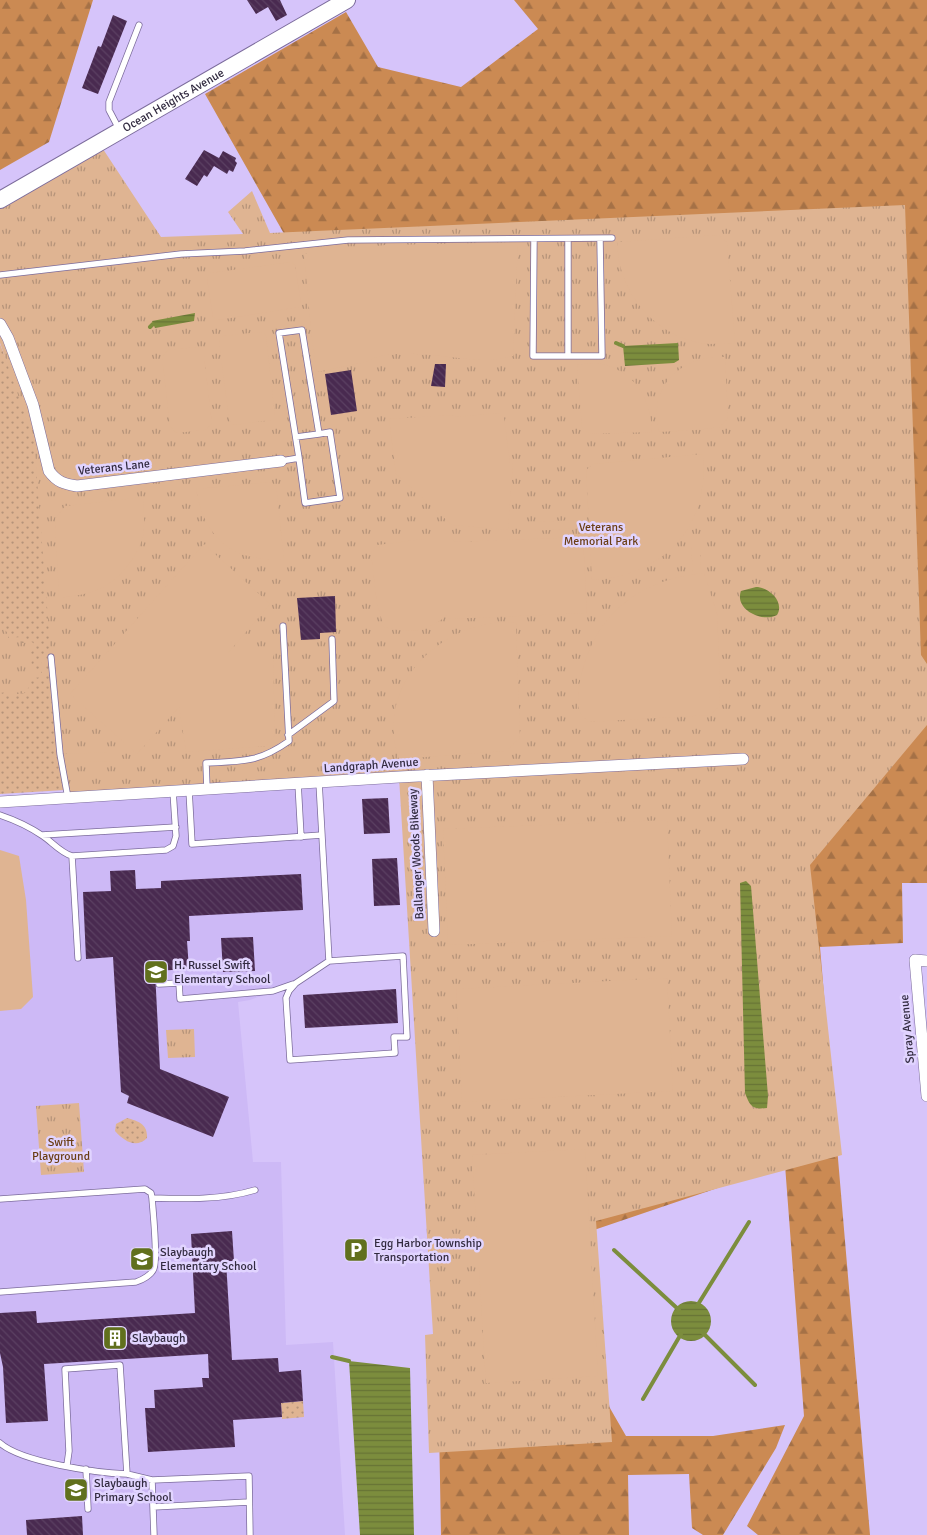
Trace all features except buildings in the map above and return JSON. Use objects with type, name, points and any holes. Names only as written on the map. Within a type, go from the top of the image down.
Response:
[{"type":"main road","name":"Ocean Heights Avenue","points":[[0,200],[340,2]]},
{"type":"street","name":"Veterans Lane","points":[[0,324],[8,338],[30,397],[49,471],[60,482],[77,486],[282,460]]},
{"type":"street","name":"Landgraph Avenue","points":[[0,802],[427,775],[743,759]]},
{"type":"street","name":"Ballanger Woods Bikeway","points":[[427,775],[434,931]]},
{"type":"street","name":"Spray Avenue","points":[[921,961],[927,1096]]},
{"type":"lane","points":[[119,130],[109,110],[109,102],[139,24]]},
{"type":"lane","points":[[0,275],[180,254],[245,251],[348,240],[612,238]]},
{"type":"lane","points":[[534,239],[533,356],[602,356],[600,239]]},
{"type":"lane","points":[[568,239],[568,356]]},
{"type":"lane","points":[[296,438],[330,432],[340,498],[305,503],[279,333],[302,330],[318,434]]},
{"type":"lane","points":[[282,460],[299,458]]},
{"type":"lane","points":[[208,789],[206,763],[247,761],[262,757],[289,741],[283,626]]},
{"type":"lane","points":[[288,736],[334,701],[332,639]]},
{"type":"lane","points":[[51,657],[60,754],[68,798]]},
{"type":"lane","points":[[318,782],[328,961]]},
{"type":"lane","points":[[298,783],[301,837]]},
{"type":"lane","points":[[189,790],[192,844],[322,835]]},
{"type":"lane","points":[[0,815],[23,824],[72,856],[166,850],[175,843],[176,827],[173,791]]},
{"type":"lane","points":[[42,835],[176,827]]},
{"type":"lane","points":[[72,856],[78,958]]},
{"type":"lane","points":[[403,956],[407,1036],[394,1037],[395,1053],[290,1060],[286,998],[296,983],[328,961],[403,956]]},
{"type":"lane","points":[[158,984],[179,983],[180,999],[273,990],[296,983]]},
{"type":"lane","points":[[0,1199],[145,1189],[151,1194],[152,1198],[155,1261],[152,1272],[141,1280],[0,1292]]},
{"type":"lane","points":[[152,1198],[180,1200],[239,1195],[255,1190]]},
{"type":"lane","points":[[67,1465],[69,1450],[65,1369],[120,1365],[127,1474]]},
{"type":"lane","points":[[0,1443],[18,1453],[67,1465],[127,1474],[152,1480],[249,1476],[250,1535]]},
{"type":"lane","points":[[86,1469],[88,1509]]},
{"type":"lane","points":[[152,1480],[154,1535]]},
{"type":"lane","points":[[153,1507],[249,1502]]},
{"type":"shaded area","points":[[195,313],[194,321],[155,328],[152,321]]},
{"type":"shaded area","points":[[678,343],[679,360],[674,363],[625,366],[623,346]]},
{"type":"shaded area","points":[[756,587],[770,592],[777,600],[779,610],[777,615],[771,617],[757,616],[745,609],[740,598],[741,591]]},
{"type":"shaded area","points":[[319,782],[329,961],[296,983],[250,1000],[238,1002],[253,1162],[281,1162],[286,1345],[333,1342],[345,1535],[0,1535],[0,802]]},
{"type":"shaded area","points":[[746,881],[751,886],[768,1096],[767,1108],[755,1108],[752,1106],[745,1093],[740,883]]},
{"type":"shaded area","points":[[695,1301],[702,1304],[708,1310],[711,1321],[710,1329],[702,1338],[695,1341],[687,1341],[680,1338],[672,1329],[671,1317],[674,1310],[683,1302]]},
{"type":"shaded area","points":[[349,1361],[410,1368],[414,1535],[360,1535]]},
{"type":"green space","points":[[0,0],[93,0],[49,142],[0,170]]},
{"type":"green space","points":[[514,0],[927,0],[927,883],[902,883],[903,943],[820,947],[870,1535],[758,1535],[747,1526],[804,1416],[785,1165],[594,1230],[586,1145],[673,937],[205,94],[346,12],[378,67],[461,87],[538,29]]},
{"type":"green space","name":"Veterans Memorial Park","points":[[99,143],[161,237],[243,234],[228,212],[252,191],[270,233],[905,205],[921,655],[927,664],[927,725],[810,865],[842,1155],[596,1221],[612,1442],[429,1453],[425,1335],[433,1334],[399,777],[68,798],[51,657],[34,441],[0,343],[0,200]]},
{"type":"green space","points":[[718,235],[727,242],[735,343],[709,344],[678,336],[652,319],[641,307],[625,280],[619,262],[617,242]]},
{"type":"green space","points":[[518,242],[513,356],[490,360],[476,360],[392,354],[366,362],[317,372],[304,254],[385,245]]},
{"type":"green space","points":[[291,262],[295,265],[301,303],[299,307],[218,320],[213,317],[207,279],[210,273]]},
{"type":"green space","points":[[261,332],[266,336],[275,416],[271,420],[233,425],[229,420],[219,341],[223,336]]},
{"type":"green space","points":[[0,344],[41,447],[65,790],[0,794]]},
{"type":"green space","points":[[200,348],[204,356],[212,424],[205,430],[176,433],[170,426],[162,357],[168,350]]},
{"type":"green space","points":[[714,357],[725,357],[728,418],[720,427],[659,432],[658,403],[661,391],[668,381],[676,372],[687,365]]},
{"type":"green space","points":[[590,363],[609,366],[636,384],[646,401],[652,432],[590,434],[582,427],[577,365]]},
{"type":"green space","points":[[500,413],[504,417],[510,463],[513,464],[508,530],[452,525],[396,474],[389,419],[454,415],[454,417]]},
{"type":"green space","points":[[703,454],[703,485],[697,509],[689,527],[677,542],[664,555],[631,573],[612,578],[592,580],[586,470],[593,464]]},
{"type":"green space","points":[[271,482],[276,486],[284,559],[266,559],[236,552],[214,534],[206,522],[196,489]]},
{"type":"green space","points":[[143,497],[143,536],[137,552],[126,568],[112,581],[97,590],[59,598],[55,519],[65,506]]},
{"type":"green space","points":[[574,520],[574,528],[535,531],[535,522]]},
{"type":"green space","points":[[583,537],[587,613],[447,619],[447,615],[433,625],[417,630],[409,631],[384,627],[377,604],[371,553],[377,545],[424,539],[452,539],[455,542]]},
{"type":"green space","points":[[204,544],[270,604],[228,653],[273,653],[275,735],[266,746],[186,752],[179,707],[137,754],[70,694]]},
{"type":"green space","points":[[700,546],[701,572],[693,572],[691,547]]},
{"type":"green space","points":[[704,573],[717,614],[720,678],[719,706],[711,715],[588,722],[579,710],[579,686],[589,650],[599,631],[626,602],[643,591],[661,582],[682,576]]},
{"type":"green space","points":[[504,622],[516,623],[520,738],[506,751],[399,759],[394,733],[396,708],[403,686],[417,665],[434,648],[455,635],[479,626]]},
{"type":"green space","points":[[0,626],[8,633],[8,638],[21,637],[22,643],[32,642],[34,644],[30,654],[34,674],[42,673],[41,661],[45,660],[46,677],[31,678],[31,684],[25,693],[10,695],[7,692],[0,693]]},
{"type":"green space","points":[[110,752],[110,761],[65,763],[65,754]]},
{"type":"green space","points":[[667,820],[672,936],[448,945],[443,829]]},
{"type":"green space","points":[[0,850],[19,856],[26,900],[33,997],[21,1009],[0,1011]]},
{"type":"green space","points":[[667,978],[673,1091],[462,1102],[456,989]]},
{"type":"green space","points":[[194,1029],[195,1057],[168,1058],[166,1030]]},
{"type":"green space","name":"Swift Playground","points":[[79,1103],[84,1172],[41,1175],[36,1106]]},
{"type":"green space","points":[[127,1118],[144,1126],[147,1138],[139,1143],[134,1143],[126,1141],[115,1131],[116,1124]]},
{"type":"green space","points":[[585,1149],[598,1376],[486,1383],[472,1155]]},
{"type":"green space","points":[[438,1371],[603,1396],[626,1436],[713,1436],[785,1425],[776,1448],[723,1535],[703,1535],[692,1528],[689,1474],[628,1475],[629,1535],[441,1535]]},
{"type":"green space","points":[[303,1401],[304,1417],[282,1419],[281,1403]]},
{"type":"waterway","points":[[150,327],[153,324]]},
{"type":"waterway","points":[[616,343],[623,346]]},
{"type":"waterway","points":[[697,1306],[749,1222]]},
{"type":"waterway","points":[[614,1250],[679,1310]]},
{"type":"waterway","points":[[702,1332],[755,1385]]},
{"type":"waterway","points":[[643,1399],[681,1334]]},
{"type":"waterway","points":[[332,1357],[349,1361]]},
{"type":"place","name":"H. Russel Swift Elementary School","points":[[156,972]]},
{"type":"place","name":"Egg Harbor Township Transportation","points":[[356,1250]]},
{"type":"place","name":"Slaybaugh Elementary School","points":[[142,1259]]},
{"type":"place","name":"Slaybaugh","points":[[115,1338]]},
{"type":"place","name":"Slaybaugh Primary School","points":[[76,1490]]}]
